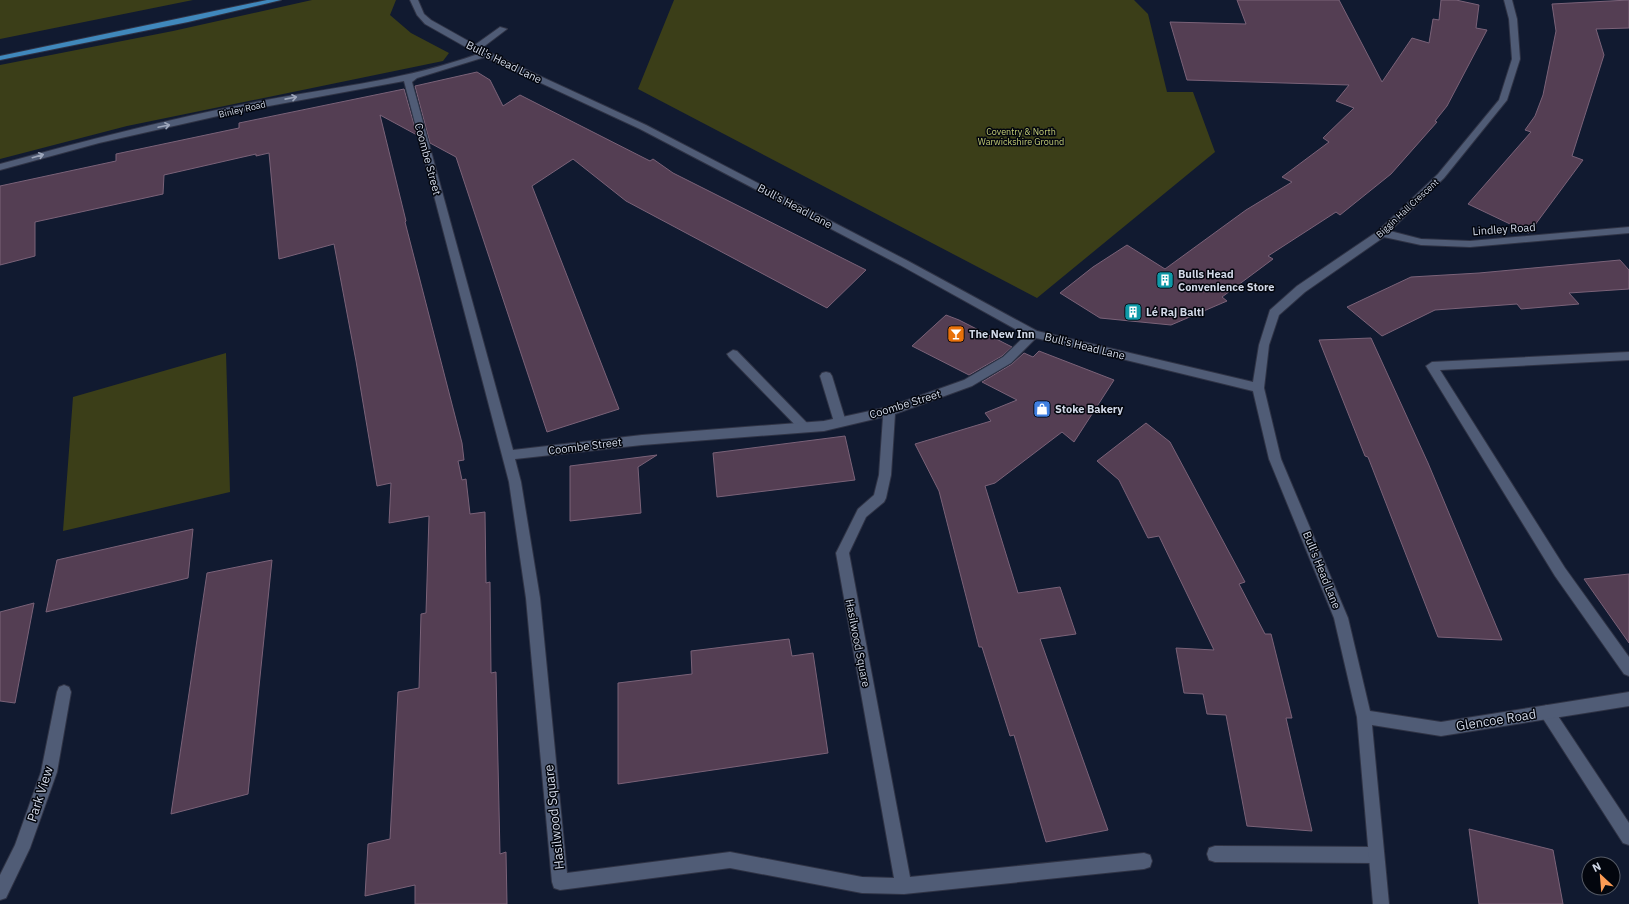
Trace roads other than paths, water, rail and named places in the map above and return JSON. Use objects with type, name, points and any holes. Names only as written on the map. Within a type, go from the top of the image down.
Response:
[{"type":"main road","points":[[0,58],[277,0]]},
{"type":"street","name":"Bull's Head Lane","points":[[414,0],[421,15],[428,22],[475,49],[643,127],[904,263],[1034,334],[1258,388],[1275,459],[1310,540],[1341,618],[1364,718],[1381,904]]},
{"type":"street","name":"Biggin Hall Crescent","points":[[1258,388],[1264,345],[1274,313],[1301,289],[1382,233],[1441,176],[1503,100],[1516,59],[1513,19],[1508,0]]},
{"type":"street","points":[[475,49],[503,29]]},
{"type":"street","name":"Binley Road","points":[[0,167],[105,138],[264,104],[415,75],[462,64],[485,54]]},
{"type":"street","name":"Coombe Street","points":[[415,75],[408,81],[508,455],[642,440],[824,426],[889,411],[968,383],[1007,360],[1034,334]]},
{"type":"street","name":"Lindley Road","points":[[1382,233],[1421,242],[1470,244],[1629,230]]},
{"type":"street","points":[[733,354],[804,427]]},
{"type":"street","points":[[1629,356],[1432,366],[1560,572],[1629,669]]},
{"type":"street","points":[[826,376],[840,422]]},
{"type":"street","name":"Hasilwood Square","points":[[889,411],[885,475],[880,498],[862,513],[842,553],[847,587],[904,886]]},
{"type":"street","name":"Hasilwood Square","points":[[508,455],[515,482],[533,598],[560,882],[730,860],[862,885],[904,886],[1144,861]]},
{"type":"street","name":"Park View","points":[[0,892],[22,848],[49,772],[64,692]]},
{"type":"street","name":"Glencoe Road","points":[[1364,718],[1441,729],[1629,699]]},
{"type":"street","points":[[1547,712],[1629,837]]},
{"type":"street","points":[[1215,854],[1376,855]]},
{"type":"place","name":"Bulls Head Convenience Store","points":[[1165,280]]},
{"type":"place","name":"Lé Raj Balti","points":[[1133,312]]},
{"type":"place","name":"The New Inn","points":[[956,334]]},
{"type":"place","name":"Stoke Bakery","points":[[1042,409]]},
{"type":"park label","name":"Coventry & North Warwickshire Ground","points":[[1021,136]]}]
